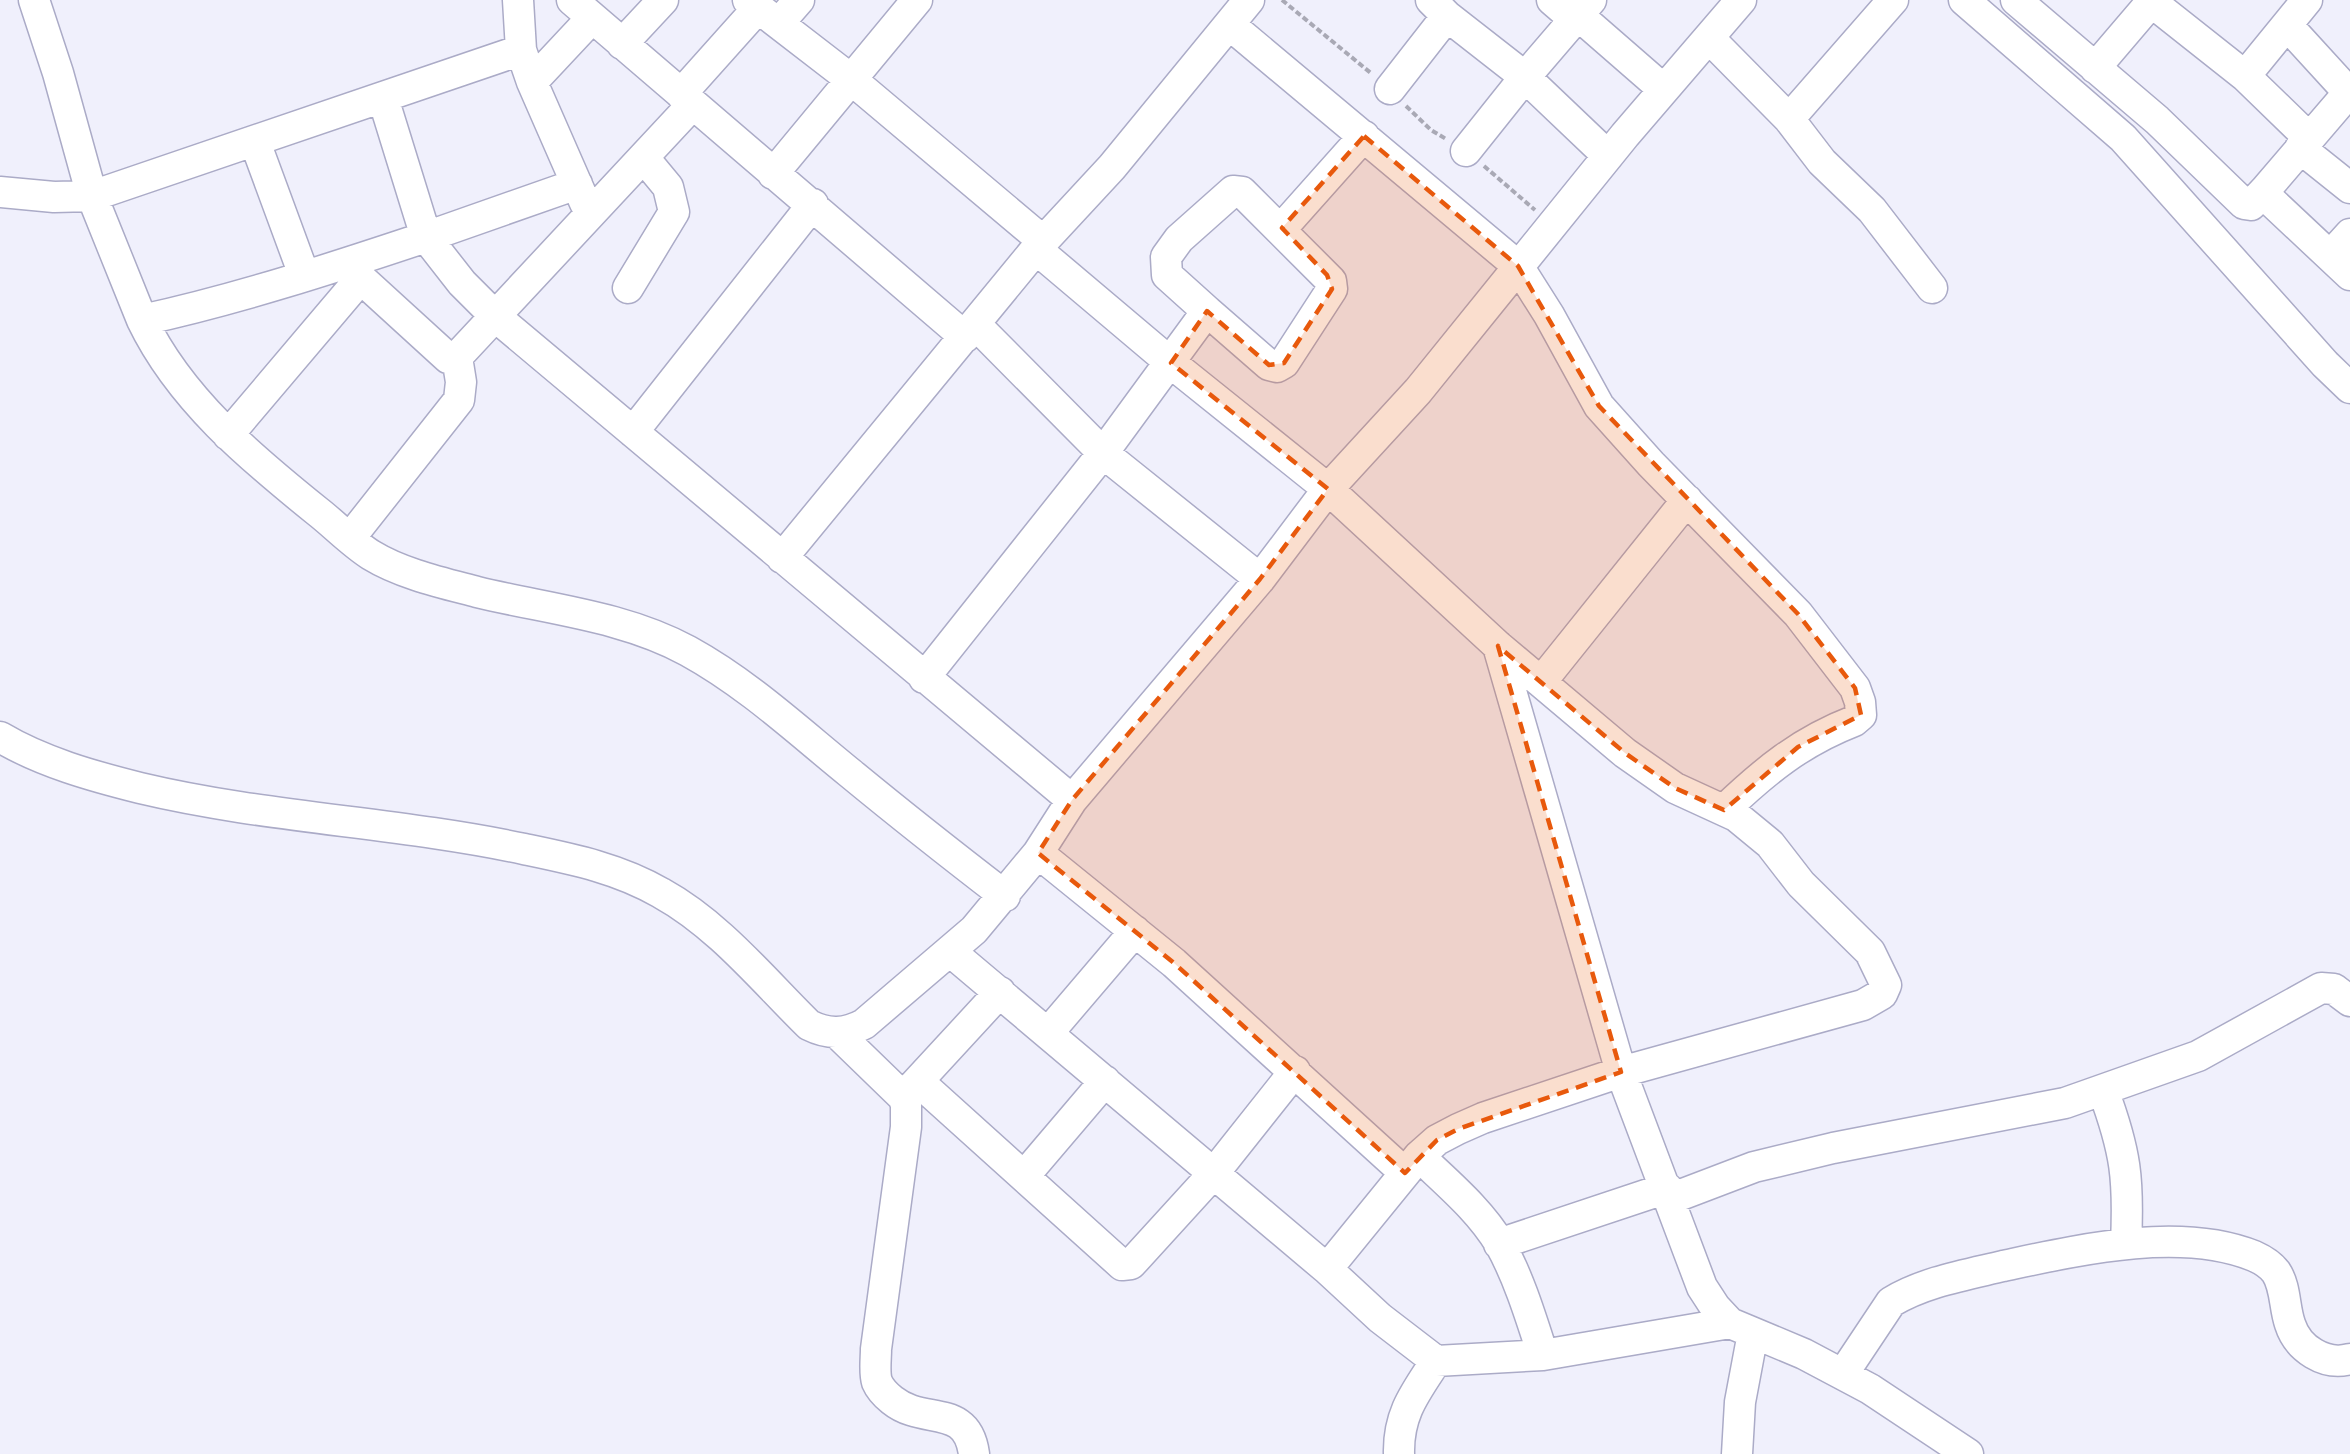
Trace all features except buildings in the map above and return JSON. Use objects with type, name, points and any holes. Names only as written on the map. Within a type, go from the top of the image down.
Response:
[{"type":"street","points":[[34,0],[58,73],[92,196],[142,320],[153,342],[188,391],[255,461],[371,555],[406,571],[476,591],[639,630],[687,650],[771,705],[865,786],[1005,896]]},
{"type":"street","points":[[518,0],[521,50],[532,82],[590,214]]},
{"type":"street","points":[[622,44],[663,0]]},
{"type":"street","points":[[353,271],[448,358],[457,357],[644,158],[686,100],[762,11],[799,0]]},
{"type":"street","points":[[773,174],[853,81],[918,0]]},
{"type":"street","points":[[782,558],[1040,245],[1112,167],[1249,0]]},
{"type":"street","points":[[1552,0],[1581,11],[1664,89]]},
{"type":"street","points":[[0,737],[86,774],[184,798],[473,837],[581,860],[617,872],[661,893],[705,922],[809,1026],[821,1031],[837,1033],[851,1031],[864,1024],[951,952],[1005,896],[1038,853],[1072,800],[1260,579],[1328,489],[1418,391],[1608,156],[1741,0]]},
{"type":"street","points":[[1789,119],[1893,0]]},
{"type":"street","points":[[1964,0],[2123,138],[2325,364],[2350,388]]},
{"type":"street","points":[[2245,76],[2307,0]]},
{"type":"street","points":[[2095,68],[2151,1],[2245,76],[2304,143],[2350,188]]},
{"type":"street","points":[[2023,2],[2095,68],[2157,120],[2244,204],[2251,205],[2350,93],[2287,25]]},
{"type":"street","points":[[1390,89],[1440,6],[1525,77],[1608,156]]},
{"type":"street","points":[[532,82],[581,10],[773,174],[970,330],[1103,453],[1260,579]]},
{"type":"street","points":[[762,11],[853,81],[1171,363],[1328,489],[1498,646],[1625,753],[1675,788],[1736,816],[1770,844],[1801,884],[1870,952],[1883,976],[1886,986],[1882,994],[1863,1005],[1809,1022],[1621,1072],[1483,1118],[1437,1140],[1412,1165],[1327,1269]]},
{"type":"street","points":[[1466,151],[1581,11]]},
{"type":"street","points":[[1230,25],[1518,266],[1549,315],[1599,406],[1798,614],[1855,688],[1860,702],[1861,715],[1854,721],[1798,747],[1762,774],[1724,810]]},
{"type":"street","points":[[1710,39],[1789,119],[1822,162],[1872,210],[1932,288]]},
{"type":"street","points":[[0,192],[54,197],[92,196],[521,50]]},
{"type":"street","points":[[383,98],[426,237],[462,283],[496,317],[1072,800]]},
{"type":"street","points":[[1282,228],[1364,136]]},
{"type":"street","points":[[255,142],[304,275]]},
{"type":"street","points":[[628,288],[674,212],[668,188],[644,158]]},
{"type":"street","points":[[142,320],[304,275],[353,271],[426,237],[577,184]]},
{"type":"street","points":[[2266,189],[2269,198],[2340,266],[2350,234]]},
{"type":"street","points":[[1233,191],[1242,192],[1282,228],[1332,281],[1332,289],[1284,363],[1277,368],[1269,365],[1167,275],[1166,257],[1179,239],[1228,193],[1233,191]]},
{"type":"street","points":[[633,432],[813,204]]},
{"type":"street","points":[[228,435],[353,271]]},
{"type":"street","points":[[924,678],[1103,453],[1207,311]]},
{"type":"street","points":[[350,537],[459,399],[461,381],[457,357]]},
{"type":"street","points":[[1541,682],[1687,500]]},
{"type":"street","points":[[1498,646],[1621,1072],[1669,1194],[1702,1287],[1742,1328],[1804,1354],[1870,1389],[1952,1450]]},
{"type":"street","points":[[1038,853],[1135,931],[1295,1071],[1482,1219],[1499,1244],[1518,1283],[1543,1355]]},
{"type":"street","points":[[1048,1033],[1135,931]]},
{"type":"street","points":[[951,952],[1327,1269],[1380,1318],[1436,1361],[1543,1355],[1742,1328]]},
{"type":"street","points":[[1499,1244],[1754,1167],[1833,1148],[2065,1103],[2198,1056],[2320,987],[2334,989],[2350,1001]]},
{"type":"street","points":[[974,1454],[972,1441],[956,1421],[905,1411],[886,1395],[877,1382],[876,1349],[911,1090],[1000,992]]},
{"type":"street","points":[[837,1033],[1025,1175],[1122,1265],[1131,1264],[1214,1173],[1295,1071]]},
{"type":"street","points":[[1025,1175],[1105,1081]]},
{"type":"street","points":[[2103,1090],[2125,1156],[2129,1186],[2126,1244]]},
{"type":"street","points":[[1843,1374],[1891,1302],[1903,1295],[1953,1278],[2078,1250],[2126,1244],[2217,1244],[2269,1264],[2283,1286],[2290,1326],[2303,1345],[2321,1359],[2339,1362],[2350,1359]]},
{"type":"street","points":[[1737,1454],[1742,1328]]},
{"type":"street","points":[[1399,1454],[1401,1425],[1409,1402],[1436,1361]]},
{"type":"path","points":[[1282,0],[1390,89],[1431,130],[1466,151],[1553,226]]},
{"type":"highlighted area","points":[[1364,136],[1518,266],[1599,406],[1798,614],[1855,688],[1861,715],[1798,747],[1724,810],[1675,788],[1625,753],[1498,646],[1621,1072],[1458,1129],[1437,1140],[1405,1173],[1174,963],[1038,853],[1072,800],[1260,579],[1328,489],[1171,363],[1207,311],[1269,365],[1284,363],[1332,289],[1327,275],[1282,228]]}]
